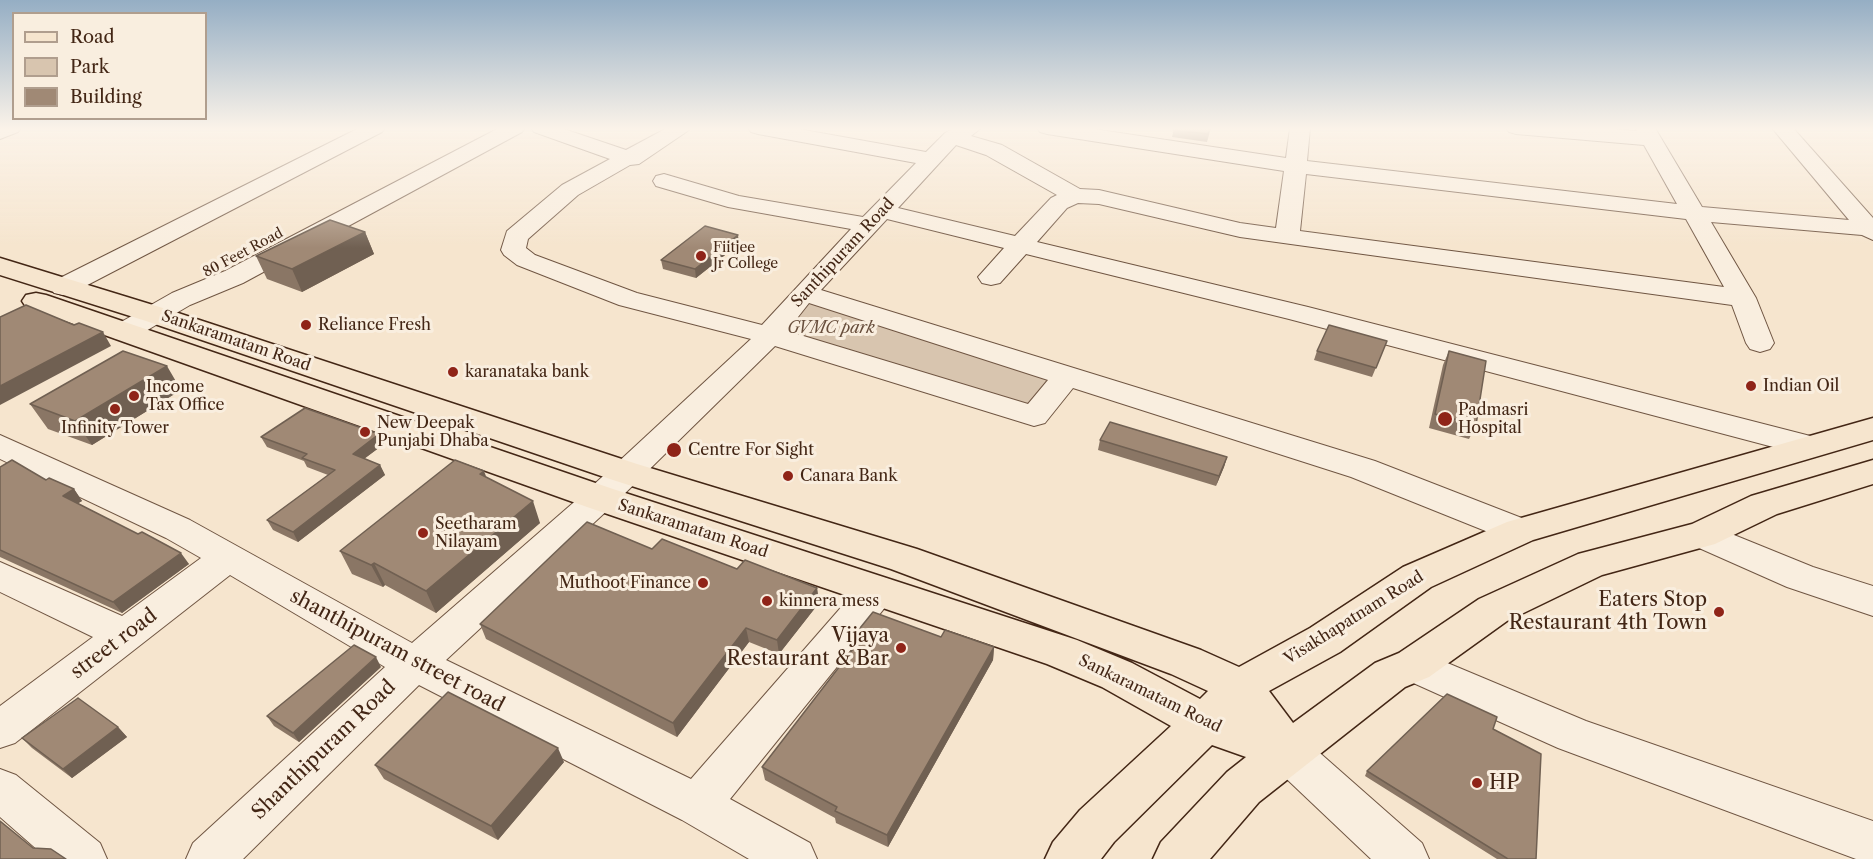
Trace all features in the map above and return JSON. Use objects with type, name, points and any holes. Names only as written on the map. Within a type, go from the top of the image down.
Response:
[{"type":"main road","name":"Sankaramatam Road","points":[[0,266],[27,298],[124,332],[613,485],[904,559],[1186,662],[1241,687]]},
{"type":"main road","name":"Sankaramatam Road","points":[[27,298],[168,307],[878,590],[1062,652],[1117,675],[1204,723],[1288,753]]},
{"type":"main road","name":"Visakhapatnam Road","points":[[1070,859],[1097,826],[1241,687],[1325,640],[1417,577],[1520,531],[1873,429]]},
{"type":"main road","points":[[1178,859],[1243,787],[1390,675],[1414,665],[1493,610],[1591,564],[1702,535],[1764,505],[1873,472]]},
{"type":"main road","points":[[1241,687],[1288,753]]},
{"type":"street","points":[[27,298],[293,168]]},
{"type":"street","name":"80 Feet Road","points":[[168,307],[197,277],[220,263],[409,168]]},
{"type":"street","name":"80 Feet Road","points":[[168,307],[234,277],[439,168]]},
{"type":"street","points":[[613,168],[570,190],[516,236],[513,250],[526,260],[628,299],[769,335],[1034,416],[1066,376]]},
{"type":"street","name":"Santhipuram Road","points":[[613,485],[769,335],[804,294],[923,168]]},
{"type":"street","points":[[1026,168],[1075,196]]},
{"type":"street","points":[[1287,237],[1294,168]]},
{"type":"street","points":[[1312,168],[1695,213],[1872,230]]},
{"type":"street","points":[[1669,168],[1743,298],[1760,343]]},
{"type":"street","points":[[1817,168],[1872,230]]},
{"type":"street","points":[[664,181],[736,202],[876,218],[1022,247],[1298,313],[1811,446]]},
{"type":"street","points":[[992,277],[1022,247],[1059,203],[1075,196],[1099,197],[1206,223],[1287,237],[1743,298]]},
{"type":"street","points":[[804,294],[1363,469],[1520,531]]},
{"type":"street","points":[[124,332],[168,307]]},
{"type":"street","name":"shanthipuram street road","points":[[0,446],[178,530],[415,664],[698,805],[793,859]]},
{"type":"street","name":"Shanthipuram Road","points":[[210,859],[415,664],[613,485]]},
{"type":"street","points":[[1702,535],[1800,577],[1873,601]]},
{"type":"street","name":"street road","points":[[0,730],[227,558]]},
{"type":"street","points":[[0,576],[125,635]]},
{"type":"street","points":[[698,805],[878,590]]},
{"type":"street","points":[[1414,665],[1573,735],[1873,843]]},
{"type":"street","points":[[1288,753],[1405,859]]},
{"type":"street","points":[[0,789],[83,859]]},
{"type":"green space","name":"GVMC park","points":[[804,293],[1067,376],[1034,416],[769,335]]},
{"type":"building","points":[[330,220],[365,232],[292,269],[256,256]]},
{"type":"building","points":[[705,226],[738,235],[695,269],[661,260]]},
{"type":"building","points":[[26,305],[74,325],[79,323],[103,332],[0,386],[0,317]]},
{"type":"building","points":[[1329,325],[1387,341],[1376,368],[1317,351]]},
{"type":"building","points":[[123,351],[167,366],[75,421],[30,404]]},
{"type":"building","points":[[1449,351],[1486,361],[1476,425],[1435,414]]},
{"type":"building","points":[[305,408],[379,434],[353,454],[380,465],[293,532],[267,520],[335,470],[302,458],[307,454],[261,437]]},
{"type":"building","points":[[1110,422],[1227,457],[1219,476],[1100,440]]},
{"type":"building","points":[[12,460],[46,480],[49,478],[74,489],[63,496],[138,534],[142,532],[181,553],[113,602],[0,550],[0,467]]},
{"type":"building","points":[[455,460],[484,471],[480,474],[533,501],[426,591],[374,563],[371,565],[340,551]]},
{"type":"building","points":[[587,522],[652,549],[662,539],[737,569],[745,560],[817,588],[777,640],[746,628],[673,723],[480,624]]},
{"type":"building","points":[[873,612],[941,637],[945,630],[994,647],[887,835],[835,811],[837,807],[762,767],[863,636],[856,633]]},
{"type":"building","points":[[354,645],[376,657],[293,733],[267,716]]},
{"type":"building","points":[[448,692],[558,748],[491,826],[375,765]]},
{"type":"building","points":[[1447,694],[1497,717],[1493,729],[1541,754],[1536,859],[1508,859],[1367,771]]},
{"type":"building","points":[[78,698],[118,727],[63,769],[22,738]]},
{"type":"building","points":[[0,821],[33,848],[51,849],[66,859],[0,859]]},
{"type":"place","name":"Fiitjee Jr College","points":[[701,256]]},
{"type":"place","name":"Reliance Fresh","points":[[306,325]]},
{"type":"place","name":"karanataka bank","points":[[453,372]]},
{"type":"place","name":"Indian Oil","points":[[1751,386]]},
{"type":"place","name":"Income Tax Office","points":[[134,396]]},
{"type":"place","name":"Infinity Tower","points":[[115,409]]},
{"type":"place","name":"Padmasri Hospital","points":[[1445,419]]},
{"type":"place","name":"New Deepak Punjabi Dhaba","points":[[365,432]]},
{"type":"place","name":"Centre For Sight","points":[[674,450]]},
{"type":"place","name":"Canara Bank","points":[[788,476]]},
{"type":"place","name":"Seetharam Nilayam","points":[[423,533]]},
{"type":"place","name":"Muthoot Finance","points":[[703,583]]},
{"type":"place","name":"kinnera mess","points":[[767,601]]},
{"type":"place","name":"Eaters Stop Restaurant 4th Town","points":[[1719,612]]},
{"type":"place","name":"Vijaya Restaurant & Bar","points":[[901,648]]},
{"type":"place","name":"HP","points":[[1477,783]]}]
